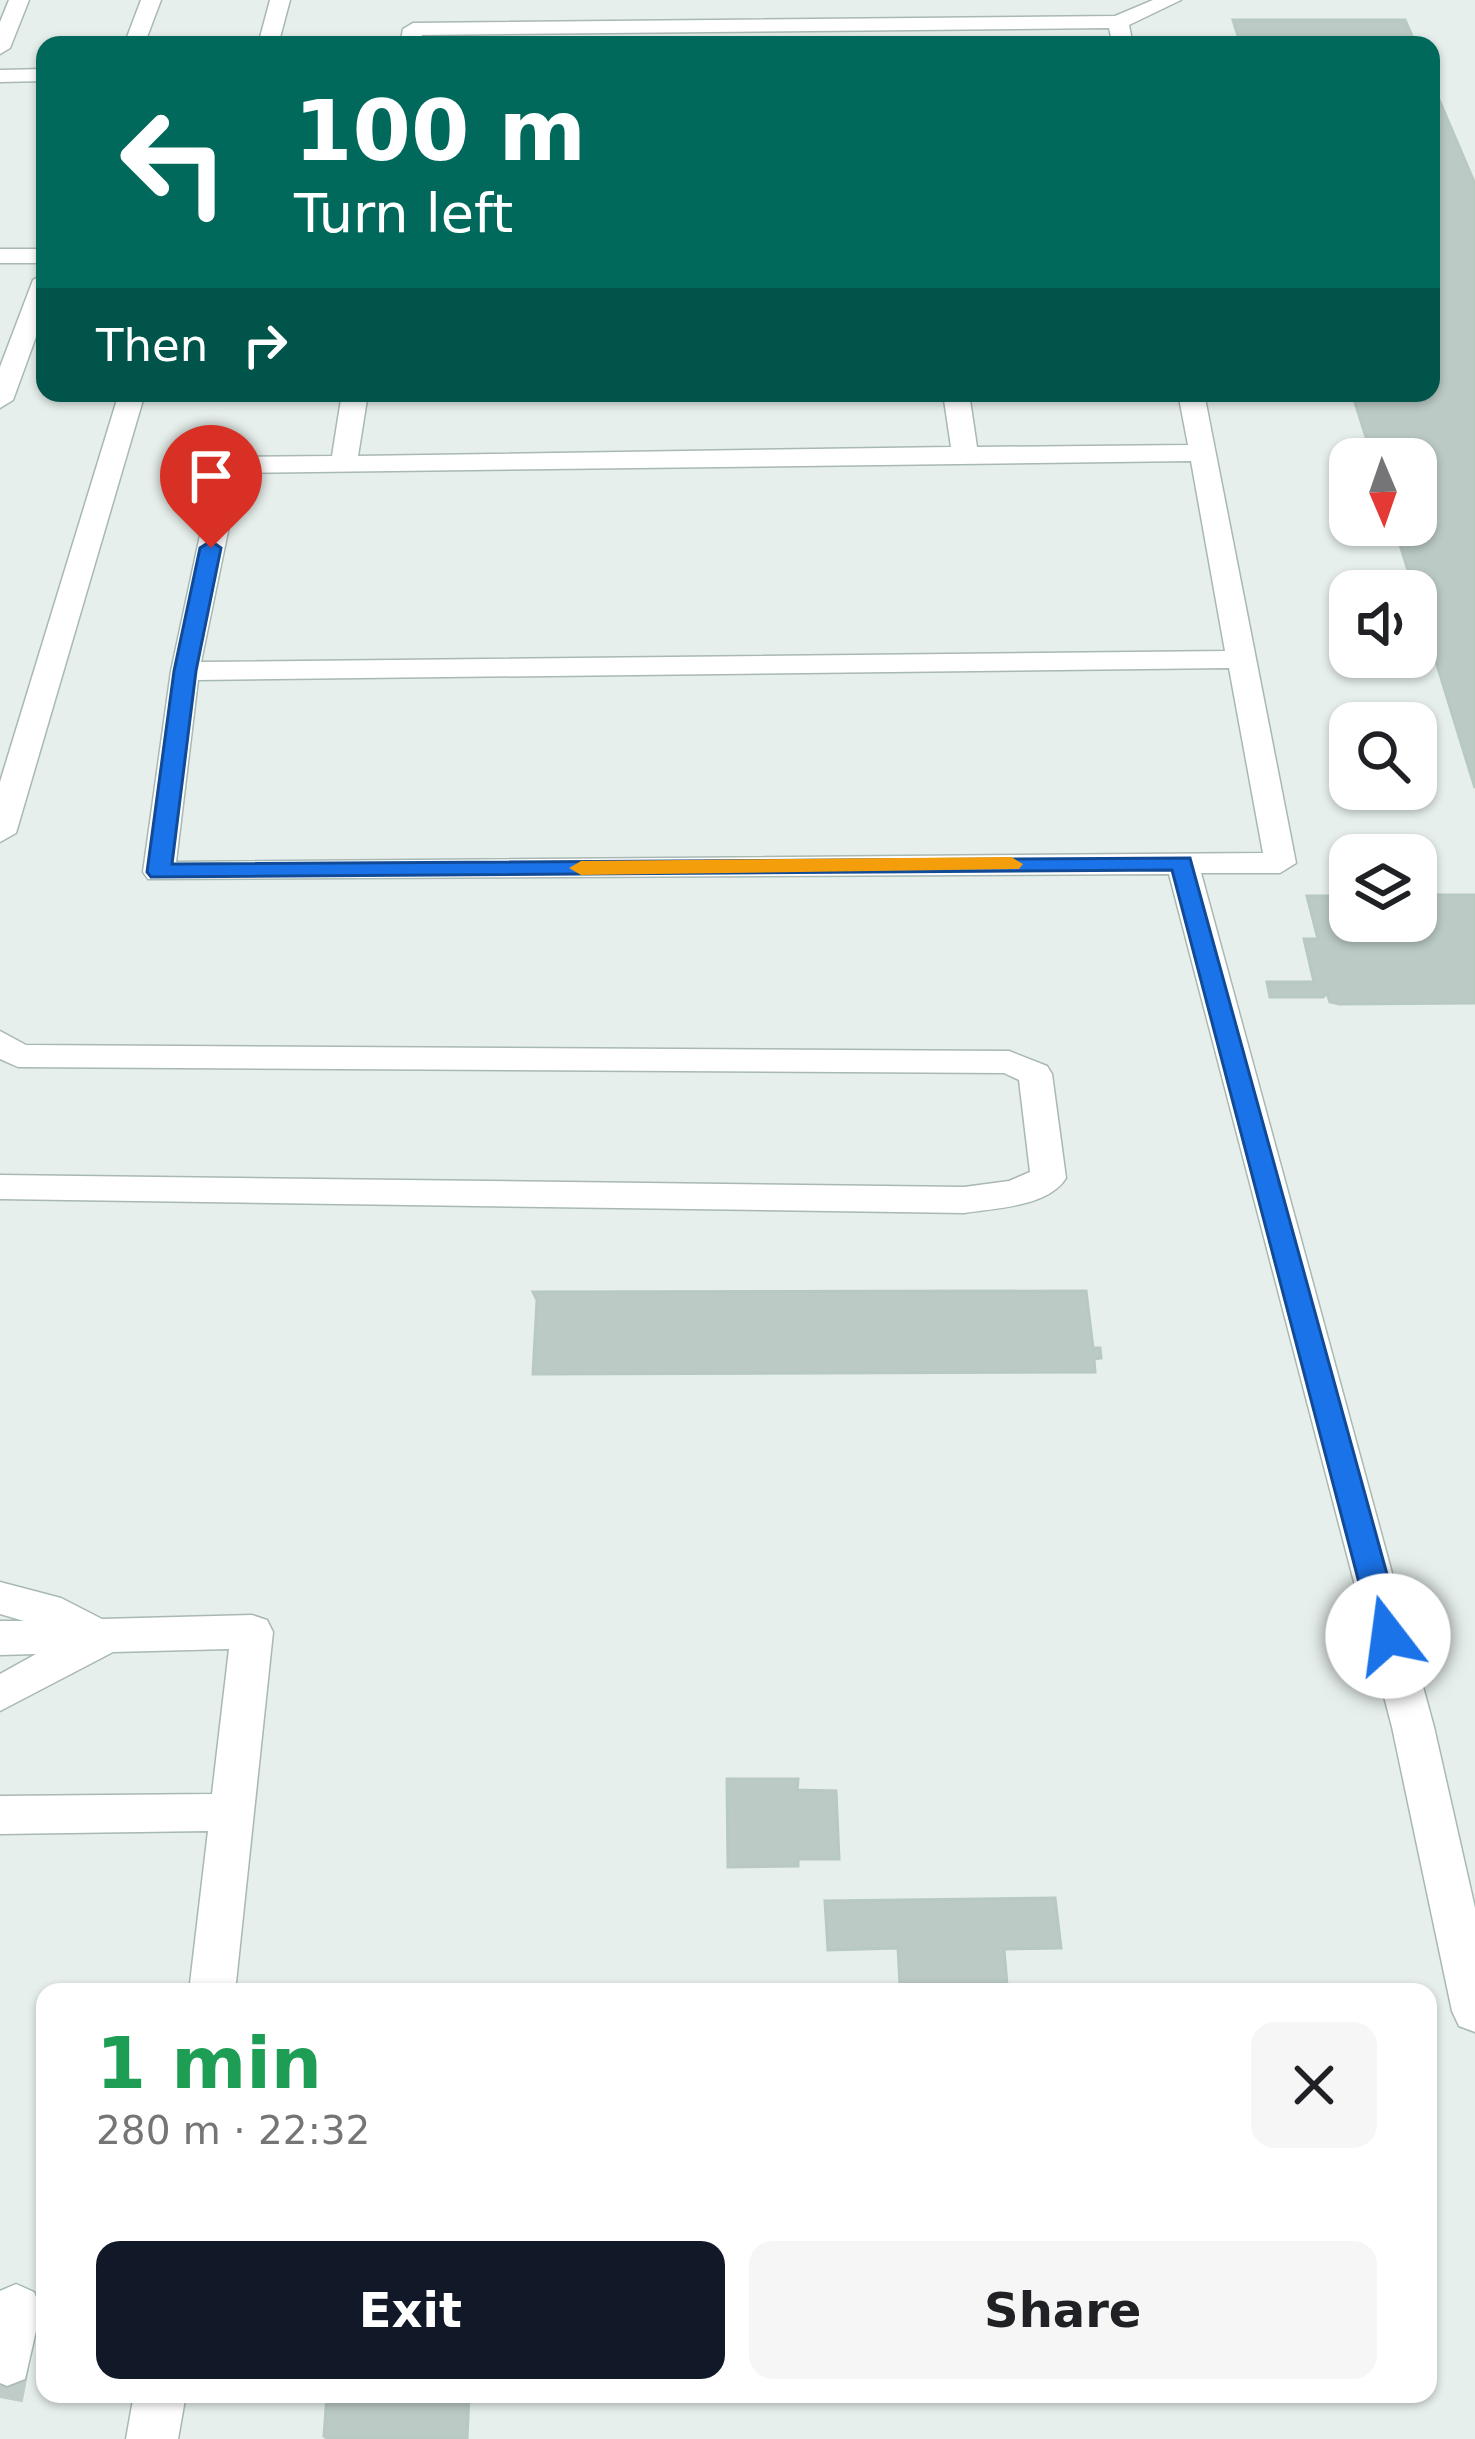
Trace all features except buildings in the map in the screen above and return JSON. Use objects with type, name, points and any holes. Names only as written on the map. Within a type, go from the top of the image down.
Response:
[{"type":"street","points":[[0,48],[19,0]]},
{"type":"street","points":[[137,36],[151,0]]},
{"type":"street","points":[[270,36],[280,0]]},
{"type":"street","points":[[412,36],[413,29],[1118,22],[1171,0]]},
{"type":"street","points":[[1118,22],[1121,36]]},
{"type":"street","points":[[0,76],[36,75]]},
{"type":"street","points":[[0,256],[36,256]]},
{"type":"street","points":[[0,400],[36,304]]},
{"type":"street","points":[[0,833],[130,402]]},
{"type":"street","points":[[344,464],[354,402]]},
{"type":"street","points":[[957,402],[964,455]]},
{"type":"street","points":[[1193,402],[1280,863],[159,872],[185,671],[228,465],[1202,453]]},
{"type":"street","points":[[185,671],[1241,659]]},
{"type":"street","points":[[1182,863],[1413,1727],[1475,2011]]},
{"type":"street","points":[[0,1042],[17,1056],[1009,1062],[1035,1073],[1048,1178],[1015,1193],[964,1200],[0,1187]]},
{"type":"street","points":[[0,1598],[46,1610],[103,1638]]},
{"type":"street","points":[[0,1638],[252,1632],[213,1983]]},
{"type":"street","points":[[0,1694],[103,1638]]},
{"type":"street","points":[[0,1815],[234,1812]]},
{"type":"street","points":[[7,2361],[20,2309]]},
{"type":"street","points":[[152,2439],[158,2403]]},
{"type":"tunnel","points":[[0,2398],[7,2361]]},
{"type":"slow traffic","points":[[581,868],[1011,864]]},
{"type":"route","points":[[211,548],[185,671],[159,872],[1182,863],[1388,1636]]}]
